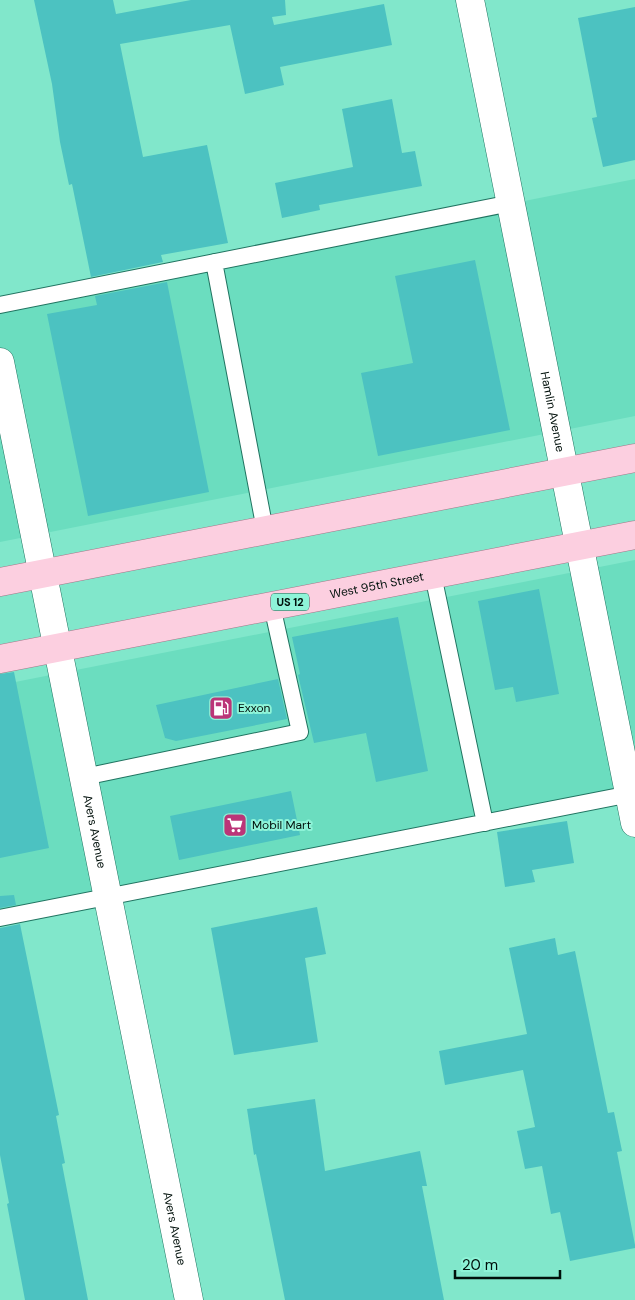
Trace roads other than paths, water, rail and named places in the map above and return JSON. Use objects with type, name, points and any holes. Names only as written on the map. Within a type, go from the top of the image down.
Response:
[{"type":"main road","points":[[0,582],[635,458]]},
{"type":"main road","name":"West 95th Street","points":[[0,659],[635,535]]},
{"type":"street","name":"Hamlin Avenue","points":[[470,0],[579,546],[632,794],[635,823]]},
{"type":"street","name":"Avers Avenue","points":[[0,366],[189,1300]]},
{"type":"lane","points":[[0,305],[511,203]]},
{"type":"lane","points":[[214,262],[265,530]]},
{"type":"lane","points":[[433,574],[485,823]]},
{"type":"lane","points":[[84,777],[300,732],[272,606]]},
{"type":"lane","points":[[0,918],[632,794]]},
{"type":"place","name":"Exxon","points":[[221,708]]},
{"type":"place","name":"Mobil Mart","points":[[235,825]]}]
